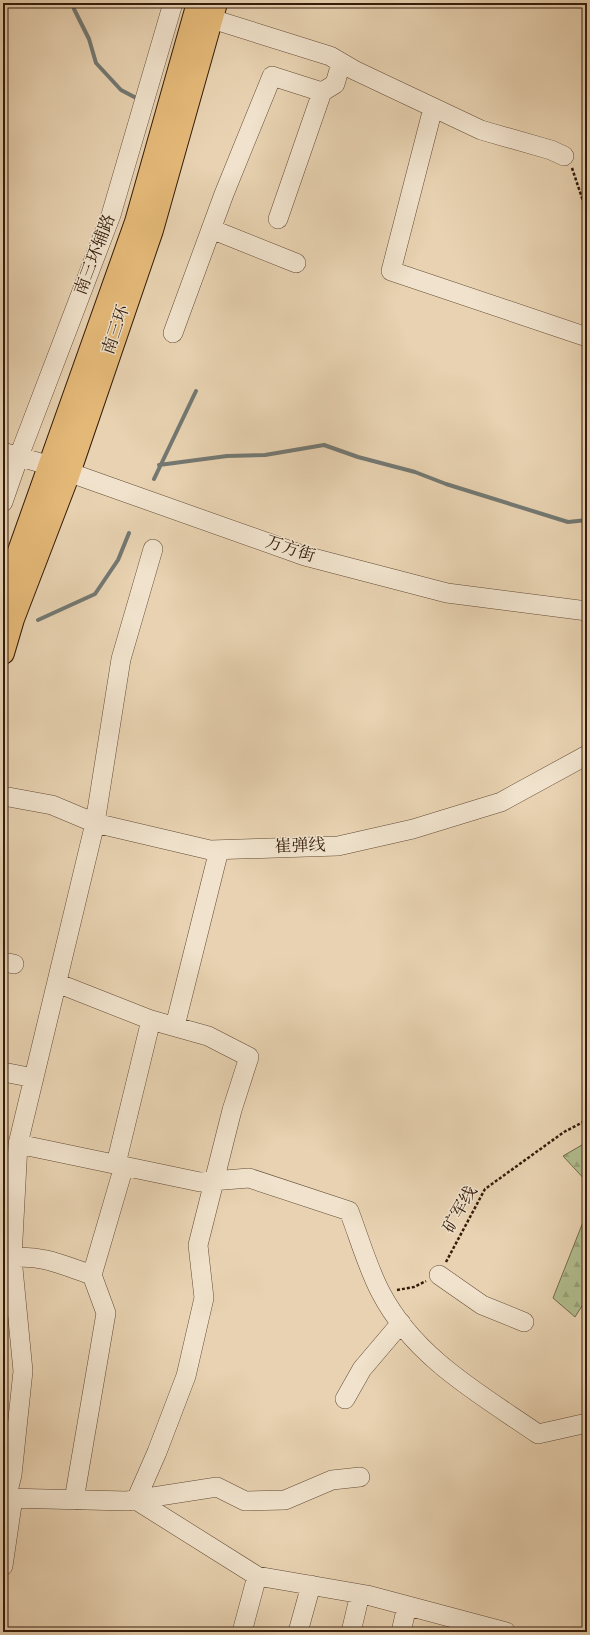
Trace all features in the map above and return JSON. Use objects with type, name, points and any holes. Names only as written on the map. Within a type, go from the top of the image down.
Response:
[{"type":"main road","name":"南三环","points":[[3,653],[136,222],[209,8]]},
{"type":"main road","name":"南三环","points":[[3,596],[60,469]]},
{"type":"street","name":"南三环辅路","points":[[3,502],[11,454],[111,215],[173,3]]},
{"type":"street","points":[[209,8],[330,56],[341,63],[481,130],[552,150],[564,156]]},
{"type":"street","points":[[278,219],[322,92],[335,84],[341,63]]},
{"type":"street","points":[[173,333],[211,229],[272,76],[322,92]]},
{"type":"street","points":[[433,108],[391,271],[587,337]]},
{"type":"street","points":[[211,229],[296,263]]},
{"type":"street","name":"万方街","points":[[11,454],[60,469],[305,556],[447,593],[587,611]]},
{"type":"street","points":[[3,1566],[7,1502],[12,1475],[23,1370],[9,1252],[18,1144],[95,823],[121,660],[153,550]]},
{"type":"street","name":"崔弹线","points":[[3,796],[52,805],[95,823],[210,850],[338,846],[413,829],[501,802],[587,755]]},
{"type":"street","points":[[175,1026],[219,850]]},
{"type":"street","points":[[57,983],[151,1020],[208,1036],[249,1056],[232,1110],[216,1181],[198,1245],[204,1298],[186,1376],[157,1452],[136,1500]]},
{"type":"street","points":[[74,1500],[106,1313],[92,1275],[120,1165],[151,1020]]},
{"type":"street","points":[[3,1072],[34,1078]]},
{"type":"street","points":[[18,1144],[200,1182],[249,1178],[349,1211],[381,1293],[408,1334],[445,1370],[538,1434],[587,1423]]},
{"type":"street","points":[[9,1252],[48,1260],[92,1275]]},
{"type":"street","points":[[439,1274],[482,1305],[524,1322]]},
{"type":"street","points":[[346,1399],[362,1369],[400,1323]]},
{"type":"street","points":[[7,1502],[74,1500],[127,1501],[217,1487],[245,1501],[285,1500],[332,1480],[360,1477]]},
{"type":"street","points":[[136,1500],[257,1576],[360,1594],[506,1632]]},
{"type":"street","points":[[242,1632],[257,1576]]},
{"type":"street","points":[[298,1632],[311,1585]]},
{"type":"street","points":[[351,1632],[360,1594]]},
{"type":"street","points":[[401,1632],[407,1606]]},
{"type":"path","points":[[564,156],[573,170],[583,201],[587,208]]},
{"type":"path","name":"矿军线","points":[[439,1274],[485,1189],[564,1132],[587,1120]]},
{"type":"path","points":[[381,1293],[414,1287],[439,1274]]},
{"type":"green space","points":[[587,1142],[587,1182],[563,1156]]},
{"type":"green space","points":[[587,1212],[587,1298],[575,1317],[553,1298]]},
{"type":"waterway","points":[[73,3],[74,9],[89,39],[96,63],[121,90],[140,100]]},
{"type":"waterway","points":[[154,479],[196,391]]},
{"type":"waterway","points":[[159,465],[227,456],[265,455],[324,445],[358,457],[415,472],[446,484],[568,522],[587,520]]},
{"type":"waterway","points":[[38,620],[95,594],[118,560],[129,533]]}]
